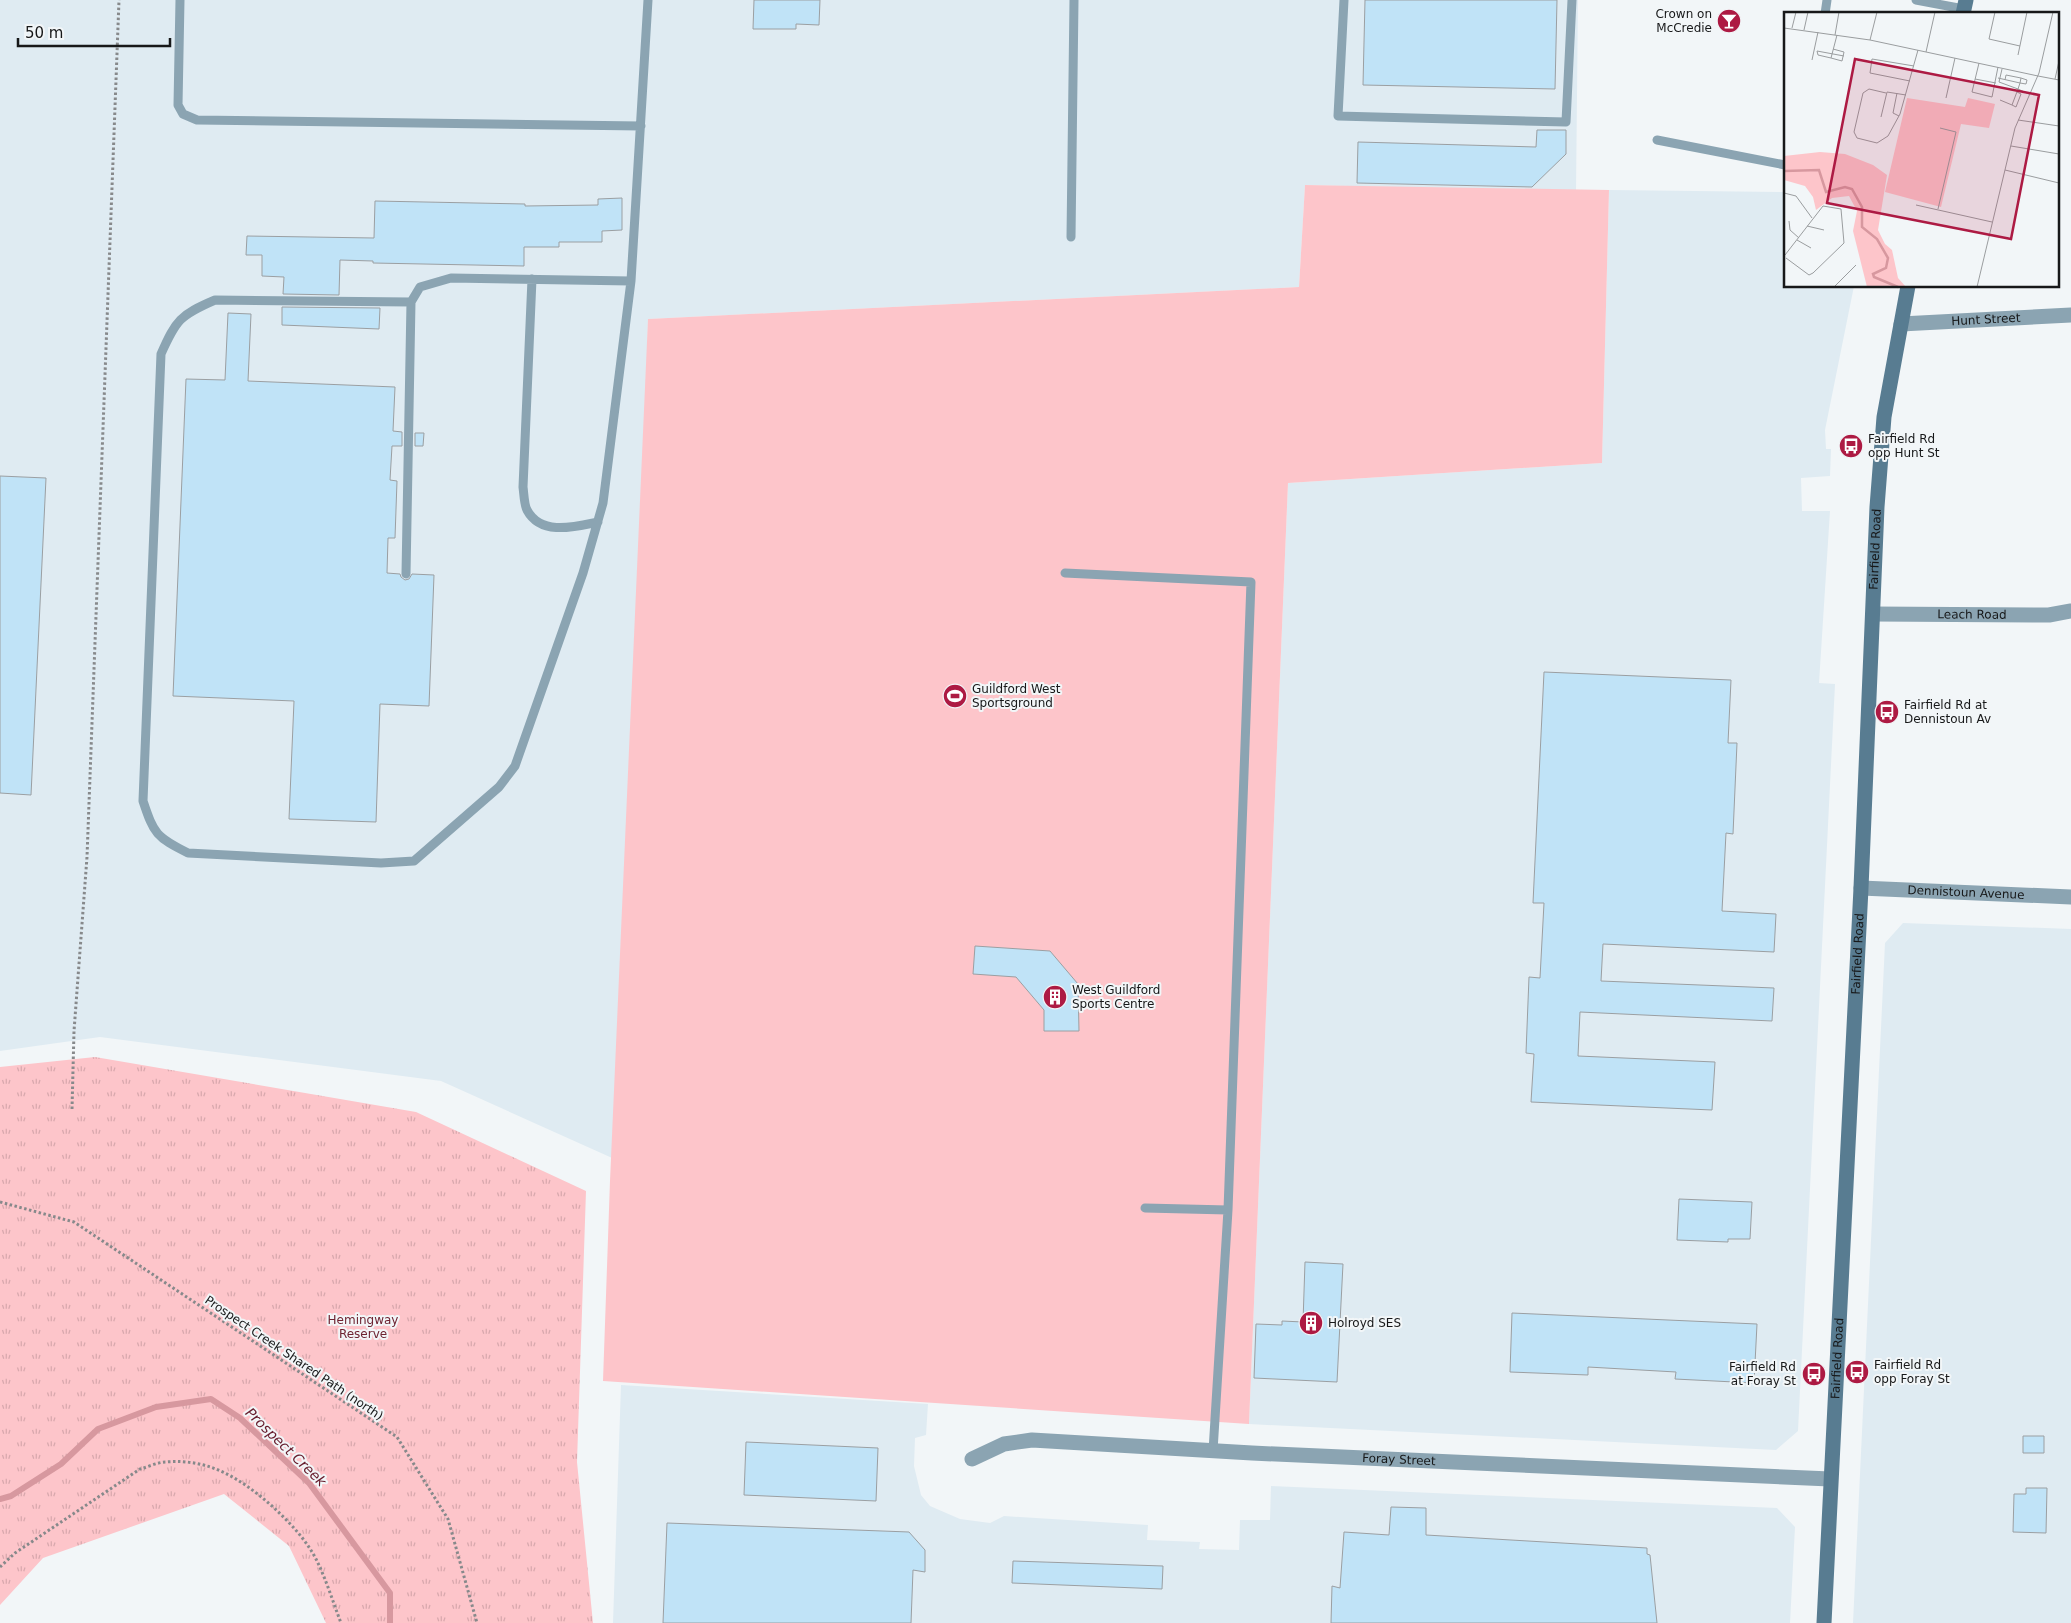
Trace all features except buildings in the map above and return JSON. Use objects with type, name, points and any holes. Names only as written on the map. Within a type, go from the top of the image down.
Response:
[{"type":"main road","name":"Fairfield Road","points":[[1824,1623],[1861,888],[1877,507],[1884,417],[1908,288]]},
{"type":"street","name":"Hunt Street","points":[[1901,324],[2071,315]]},
{"type":"street","name":"Leach Road","points":[[1873,614],[2049,615],[2071,611]]},
{"type":"street","name":"Dennistoun Avenue","points":[[1861,888],[2071,896]]},
{"type":"street","name":"Foray Street","points":[[972,1459],[1004,1444],[1032,1440],[1213,1451],[1830,1479]]},
{"type":"lane","points":[[180,0],[178,105],[183,114],[197,120],[641,126]]},
{"type":"lane","points":[[411,302],[215,300],[189,311],[172,329],[161,354],[143,801],[151,825],[163,841],[188,853],[381,863],[414,861],[499,788],[515,766],[583,573],[603,503],[631,281],[648,0]]},
{"type":"lane","points":[[1070,237],[1074,0]]},
{"type":"lane","points":[[1344,0],[1338,116],[1566,122],[1572,0]]},
{"type":"lane","points":[[1916,0],[1964,6]]},
{"type":"lane","points":[[1657,140],[1784,165]]},
{"type":"lane","points":[[406,574],[411,302],[420,287],[450,278],[631,281]]},
{"type":"lane","points":[[532,279],[523,487],[526,509],[540,524],[564,529],[598,522]]},
{"type":"lane","points":[[1065,573],[1251,582],[1228,1210],[1213,1451]]},
{"type":"lane","points":[[1145,1208],[1228,1210]]},
{"type":"path","points":[[72,1109],[74,1031],[87,857],[119,0]]},
{"type":"path","name":"Prospect Creek Shared Path (north)","points":[[0,1202],[74,1222],[397,1437],[448,1519],[478,1623]]},
{"type":"path","points":[[0,1567],[15,1553],[140,1469],[164,1462],[207,1465],[228,1473],[256,1493],[293,1526],[316,1558],[341,1623]]},
{"type":"shaded area","points":[[0,0],[1578,0],[1576,191],[1305,185],[1299,287],[648,319],[630,1166],[441,1081],[100,1037],[0,1051]]},
{"type":"shaded area","points":[[1609,190],[1784,192],[1784,288],[1854,288],[1825,430],[1826,449],[1831,449],[1830,476],[1801,478],[1802,511],[1830,511],[1819,683],[1835,684],[1798,1431],[1776,1450],[1249,1424],[1288,483],[1602,463]]},
{"type":"shaded area","points":[[1903,923],[2071,929],[2071,1623],[1853,1623],[1885,943]]},
{"type":"shaded area","points":[[621,1385],[928,1404],[926,1435],[915,1438],[914,1466],[921,1495],[930,1506],[960,1519],[990,1523],[1004,1516],[1148,1525],[1147,1540],[1200,1542],[1199,1549],[1239,1550],[1240,1520],[1270,1520],[1271,1486],[1777,1508],[1795,1527],[1790,1623],[613,1623]]},
{"type":"green space","name":"Guildford West Sportsground","points":[[1305,185],[1609,190],[1602,463],[1288,483],[1249,1424],[603,1381],[648,319],[1299,287]]},
{"type":"green space","name":"Hemingway Reserve","points":[[95,1057],[416,1112],[586,1191],[577,1462],[593,1623],[326,1623],[289,1546],[224,1494],[43,1558],[0,1605],[0,1067]]},
{"type":"waterway","name":"Prospect Creek","points":[[0,1499],[11,1496],[61,1464],[98,1429],[156,1407],[211,1399],[240,1418],[309,1483],[390,1593],[390,1623]]},
{"type":"place","name":"Crown on McCredie","points":[[1729,21]]},
{"type":"place","name":"Fairfield Rd opp Hunt St","points":[[1851,446]]},
{"type":"place","name":"Guildford West Sportsground","points":[[955,696]]},
{"type":"place","name":"Fairfield Rd at Dennistoun Av","points":[[1887,712]]},
{"type":"place","name":"West Guildford Sports Centre","points":[[1055,997]]},
{"type":"place","name":"Holroyd SES","points":[[1311,1323]]},
{"type":"place","name":"Fairfield Rd opp Foray St","points":[[1857,1372]]},
{"type":"place","name":"Fairfield Rd at Foray St","points":[[1814,1374]]}]
